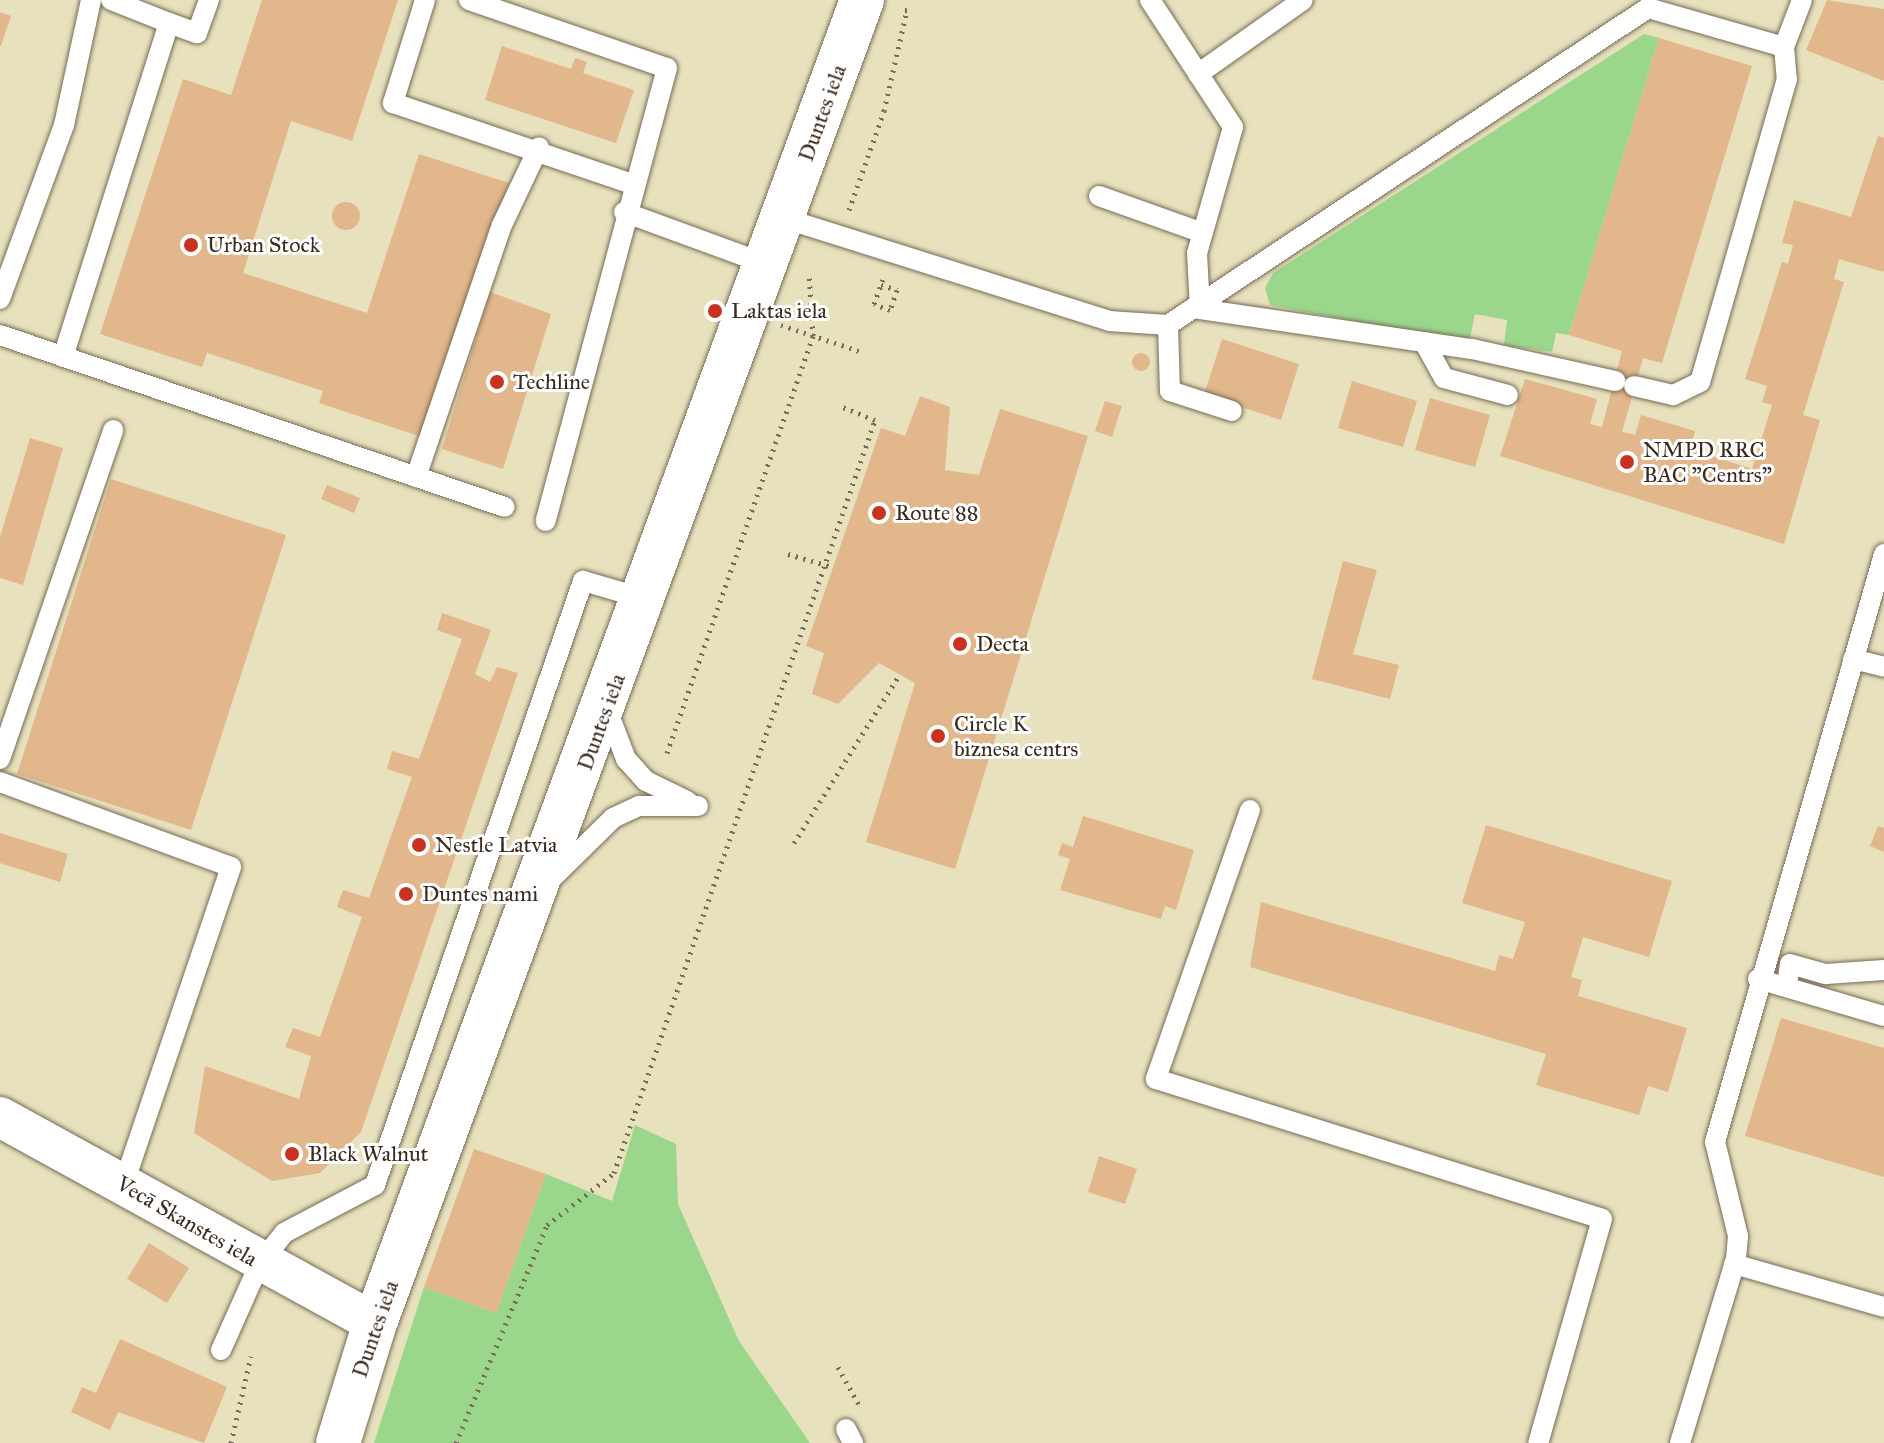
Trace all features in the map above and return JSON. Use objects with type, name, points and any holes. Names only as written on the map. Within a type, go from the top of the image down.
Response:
[{"type":"main road","name":"Duntes iela","points":[[338,1443],[375,1323],[539,891],[780,217],[881,6]]},
{"type":"street","name":"Vecā Skanstes iela","points":[[0,1117],[260,1263],[375,1323]]},
{"type":"lane","points":[[0,299],[64,125],[91,0]]},
{"type":"lane","points":[[111,0],[197,33],[209,0]]},
{"type":"lane","points":[[425,0],[393,103],[539,147],[632,184]]},
{"type":"lane","points":[[469,0],[667,68],[624,212],[546,521]]},
{"type":"lane","points":[[1150,0],[1233,127],[1203,233],[1200,309]]},
{"type":"lane","points":[[1198,74],[1303,0]]},
{"type":"lane","points":[[1200,309],[1424,342],[1673,395],[1700,382],[1787,79],[1784,47],[1802,0]]},
{"type":"lane","points":[[780,217],[1109,321],[1168,325],[1200,309],[1648,8],[1784,47]]},
{"type":"lane","points":[[63,357],[169,23]]},
{"type":"lane","points":[[416,477],[502,225],[539,147]]},
{"type":"lane","points":[[1099,196],[1203,233]]},
{"type":"lane","points":[[624,212],[763,263]]},
{"type":"lane","points":[[1168,325],[1170,391],[1232,411]]},
{"type":"lane","points":[[0,335],[505,507]]},
{"type":"lane","points":[[1424,342],[1444,378],[1508,395]]},
{"type":"lane","points":[[0,759],[113,430]]},
{"type":"lane","points":[[1680,1443],[1734,1264],[1738,1236],[1715,1142],[1758,979],[1884,554]]},
{"type":"lane","points":[[221,1350],[260,1263],[284,1233],[375,1185],[567,619],[583,581],[645,599]]},
{"type":"lane","points":[[1853,659],[1884,667]]},
{"type":"lane","points":[[539,891],[613,818],[639,806],[698,806],[646,781],[626,759],[606,707]]},
{"type":"lane","points":[[0,782],[231,867],[124,1184]]},
{"type":"lane","points":[[1250,810],[1156,1079],[1602,1219],[1538,1443]]},
{"type":"lane","points":[[1787,987],[1790,964],[1826,974],[1884,970]]},
{"type":"lane","points":[[1758,979],[1884,1016]]},
{"type":"lane","points":[[1734,1264],[1884,1307]]},
{"type":"path","points":[[849,210],[884,111],[907,10],[881,6]]},
{"type":"path","points":[[881,285],[897,290],[890,310],[874,304],[885,271]]},
{"type":"path","points":[[667,753],[813,336],[809,273]]},
{"type":"path","points":[[777,324],[859,351]]},
{"type":"path","points":[[456,1443],[547,1225],[614,1173],[875,420],[840,406]]},
{"type":"path","points":[[788,554],[833,567]]},
{"type":"path","points":[[794,843],[900,674]]},
{"type":"path","points":[[231,1443],[254,1340]]},
{"type":"green space","points":[[1644,34],[1659,38],[1569,335],[1556,333],[1552,352],[1504,345],[1507,320],[1475,314],[1469,343],[1270,305],[1265,288],[1273,273]]},
{"type":"green space","points":[[635,1125],[676,1144],[678,1204],[739,1341],[810,1443],[374,1443],[424,1287],[496,1313],[546,1174],[612,1201]]},
{"type":"building","name":"Urban Stock","points":[[262,0],[398,0],[352,141],[291,121],[243,273],[367,313],[419,154],[509,183],[422,437],[319,403],[323,391],[207,353],[202,367],[100,334],[183,79],[231,95]]},
{"type":"building","points":[[1827,0],[1884,9],[1884,81],[1806,50]]},
{"type":"building","points":[[0,12],[11,16],[1,46],[0,46]]},
{"type":"building","points":[[1659,38],[1752,66],[1662,363],[1643,358],[1622,432],[1635,435],[1641,415],[1695,431],[1690,449],[1752,469],[1772,405],[1762,402],[1767,386],[1745,379],[1782,262],[1788,264],[1793,245],[1782,243],[1794,200],[1851,217],[1878,136],[1884,138],[1884,272],[1839,259],[1834,279],[1844,282],[1803,415],[1820,420],[1784,544],[1500,456],[1525,379],[1597,399],[1590,424],[1602,427],[1622,351],[1569,335]]},
{"type":"building","points":[[502,46],[571,69],[575,58],[587,62],[583,73],[634,90],[616,143],[485,100]]},
{"type":"building","points":[[346,202],[356,206],[360,216],[356,226],[346,230],[336,226],[332,216],[336,206]]},
{"type":"building","name":"Techline","points":[[490,292],[551,314],[503,469],[442,449]]},
{"type":"building","points":[[1222,339],[1299,364],[1281,420],[1204,395]]},
{"type":"building","points":[[1137,353],[1145,353],[1150,362],[1148,369],[1137,371],[1132,366],[1132,358]]},
{"type":"building","points":[[1352,381],[1417,401],[1403,447],[1338,428]]},
{"type":"building","points":[[920,396],[950,407],[945,470],[979,475],[1000,409],[1088,436],[955,869],[866,842],[915,683],[879,663],[838,704],[812,694],[824,653],[806,646],[881,428],[905,436]]},
{"type":"building","points":[[1430,398],[1490,415],[1475,467],[1415,450]]},
{"type":"building","points":[[1105,401],[1122,406],[1112,437],[1095,431]]},
{"type":"building","points":[[30,438],[63,448],[23,585],[0,578],[0,537]]},
{"type":"building","points":[[111,479],[286,535],[191,830],[17,774]]},
{"type":"building","points":[[327,485],[360,498],[354,513],[321,499]]},
{"type":"building","points":[[1343,561],[1377,570],[1353,654],[1399,665],[1390,699],[1312,679]]},
{"type":"building","name":"Duntes nami","points":[[442,613],[491,630],[475,674],[490,682],[497,667],[518,673],[361,1132],[320,1173],[272,1181],[194,1133],[205,1066],[299,1099],[311,1056],[285,1047],[293,1028],[320,1037],[362,917],[337,907],[343,890],[369,898],[412,777],[387,769],[392,751],[419,759],[462,639],[437,630]]},
{"type":"building","points":[[1083,816],[1194,850],[1176,910],[1165,906],[1161,919],[1060,890],[1070,859],[1058,855],[1062,843],[1073,847]]},
{"type":"building","points":[[1486,825],[1672,881],[1649,957],[1583,937],[1571,977],[1582,980],[1578,996],[1687,1028],[1668,1092],[1648,1086],[1639,1115],[1536,1085],[1546,1054],[1250,967],[1261,902],[1495,971],[1499,955],[1513,959],[1525,922],[1462,903]]},
{"type":"building","points":[[1878,826],[1884,828],[1884,852],[1870,846]]},
{"type":"building","points":[[0,833],[68,854],[60,882],[0,863]]},
{"type":"building","points":[[1781,1018],[1884,1048],[1884,1177],[1745,1136]]},
{"type":"building","points":[[474,1149],[546,1174],[496,1313],[424,1287]]},
{"type":"building","points":[[1099,1156],[1137,1169],[1125,1204],[1088,1192]]},
{"type":"building","points":[[149,1243],[189,1268],[167,1303],[127,1279]]},
{"type":"building","points":[[120,1339],[227,1387],[204,1443],[118,1412],[110,1430],[71,1412],[82,1387],[96,1393]]},
{"type":"place","name":"Urban Stock","points":[[191,245]]},
{"type":"place","name":"Laktas iela","points":[[715,311]]},
{"type":"place","name":"Techline","points":[[497,382]]},
{"type":"place","name":"NMPD RRC BAC \"Centrs\"","points":[[1627,462]]},
{"type":"place","name":"Route 88","points":[[879,513]]},
{"type":"place","name":"Decta","points":[[960,644]]},
{"type":"place","name":"Circle K biznesa centrs","points":[[938,736]]},
{"type":"place","name":"Nestle Latvia","points":[[419,845]]},
{"type":"place","name":"Duntes nami","points":[[406,894]]},
{"type":"place","name":"Black Walnut","points":[[292,1154]]}]
